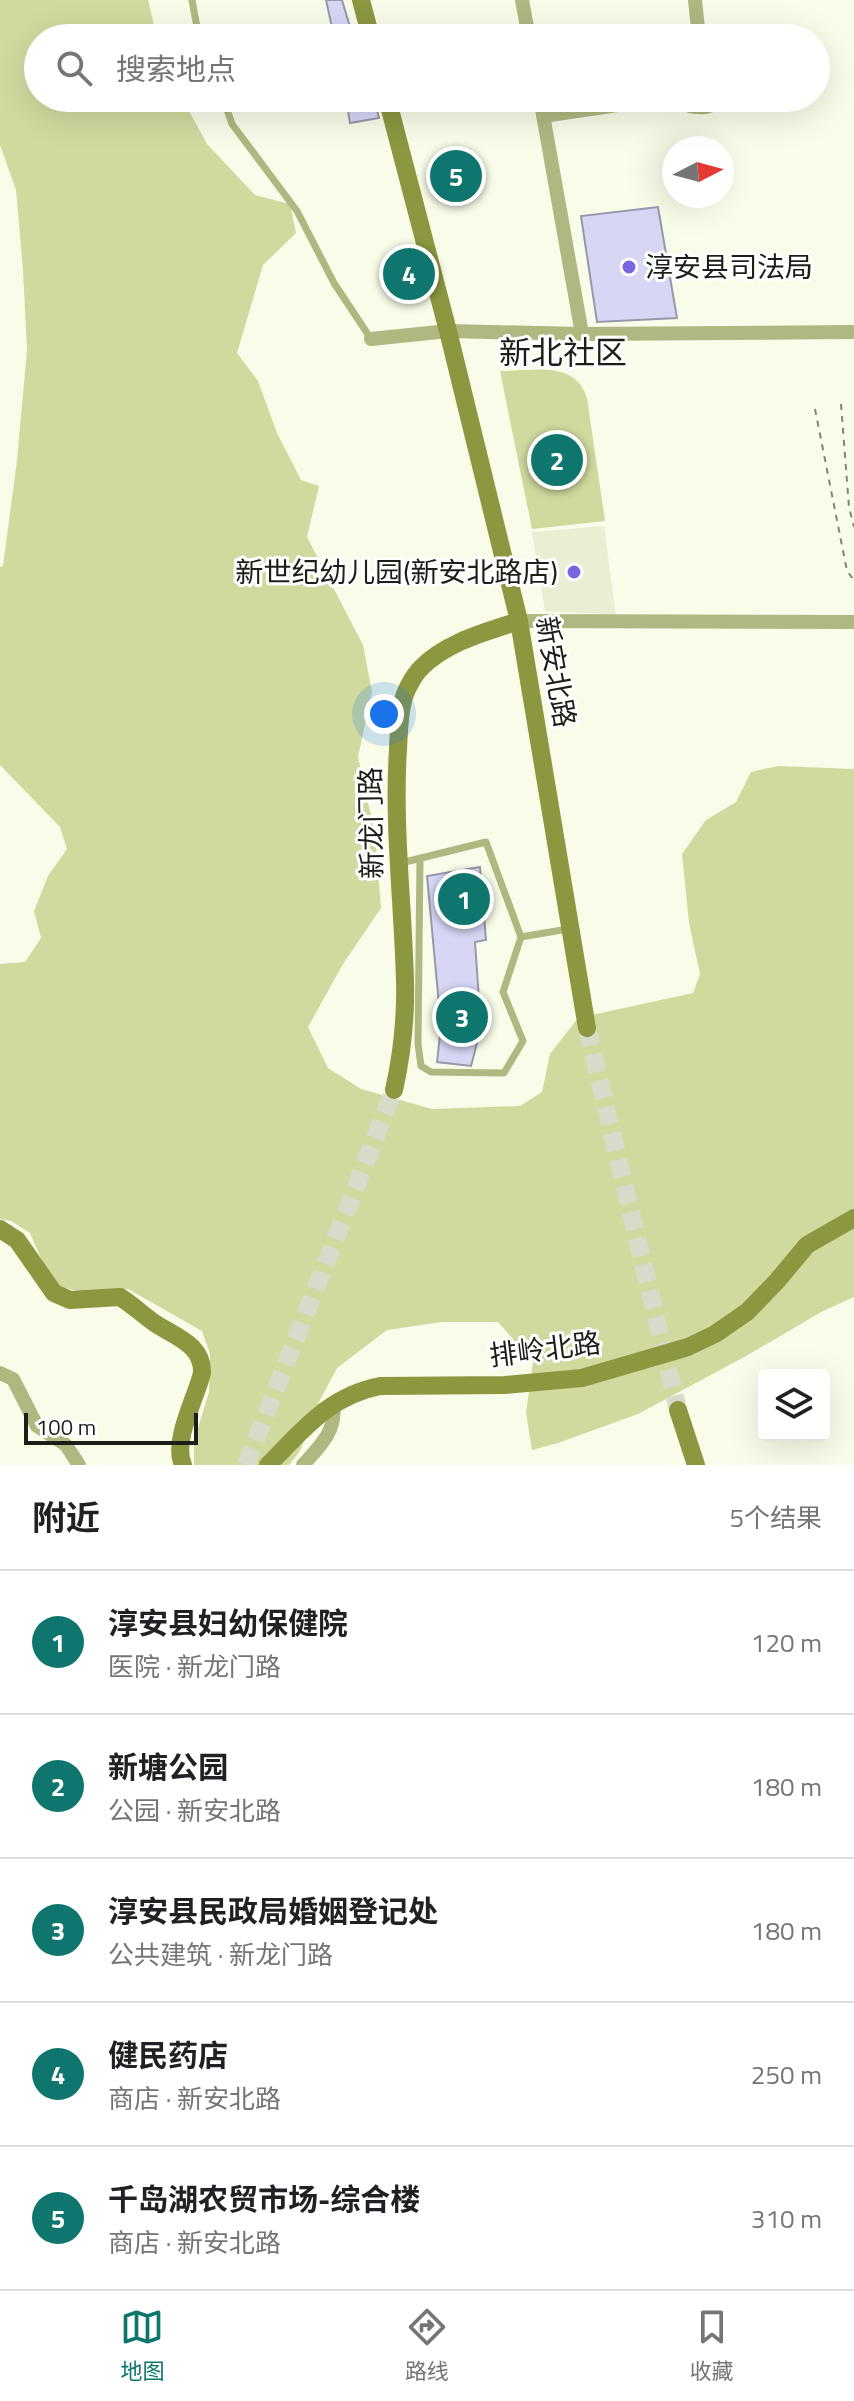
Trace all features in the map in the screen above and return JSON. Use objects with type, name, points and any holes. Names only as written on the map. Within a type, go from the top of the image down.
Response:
[{"type":"main road","points":[[361,0],[367,24]]},
{"type":"main road","name":"新安北路","points":[[391,112],[519,621],[587,1028]]},
{"type":"main road","name":"新龙门路","points":[[394,1090],[401,1059],[405,995],[396,777],[405,695],[420,669],[440,653],[475,635],[519,621]]},
{"type":"main road","name":"排岭北路","points":[[268,1465],[313,1421],[343,1397],[361,1390],[380,1386],[505,1385],[582,1378],[688,1347],[715,1334],[747,1312],[807,1245],[854,1218]]},
{"type":"main road","points":[[0,1229],[17,1240],[54,1293],[70,1300],[120,1297],[181,1338],[196,1352],[202,1362],[202,1373],[180,1440],[179,1457],[183,1465]]},
{"type":"main road","points":[[678,1410],[696,1465]]},
{"type":"street","points":[[522,0],[526,24]]},
{"type":"street","points":[[695,0],[698,24]]},
{"type":"street","points":[[542,112],[582,334]]},
{"type":"street","points":[[543,116],[570,112]]},
{"type":"street","points":[[371,339],[448,331],[582,334],[854,332]]},
{"type":"street","points":[[519,621],[854,622]]},
{"type":"street","points":[[0,1373],[13,1379],[37,1426],[66,1445],[79,1465]]},
{"type":"street","points":[[303,1465],[328,1436],[334,1415],[333,1405]]},
{"type":"lane","points":[[192,0],[196,24]]},
{"type":"lane","points":[[228,112],[232,124],[297,211],[334,283],[371,339]]},
{"type":"lane","points":[[400,863],[420,858],[486,842],[521,937],[503,992],[523,1041],[504,1073],[431,1072],[421,1066],[418,1044],[420,858]]},
{"type":"lane","points":[[521,937],[570,928]]},
{"type":"path","points":[[841,404],[849,507],[854,527]]},
{"type":"path","points":[[815,409],[847,571],[854,580]]},
{"type":"shaded area","name":"新世纪幼儿园(新安北路店)","points":[[604,526],[616,615],[545,611],[532,532]]},
{"type":"green space","points":[[0,0],[148,0],[154,24],[24,24],[24,112],[190,112],[207,144],[255,195],[290,204],[296,233],[263,265],[237,353],[258,381],[277,433],[301,480],[319,486],[307,537],[363,645],[372,692],[358,757],[375,834],[381,908],[343,964],[308,1027],[328,1068],[361,1089],[432,1109],[520,1106],[542,1092],[550,1054],[578,1018],[693,993],[700,974],[689,923],[682,854],[706,820],[736,802],[751,772],[778,766],[854,769],[854,1297],[823,1311],[638,1414],[532,1450],[526,1413],[533,1362],[498,1322],[442,1322],[387,1330],[337,1368],[320,1400],[300,1451],[289,1465],[194,1465],[194,1441],[209,1392],[210,1354],[202,1331],[128,1289],[80,1291],[58,1287],[30,1233],[11,1221],[0,1219],[0,964],[25,962],[41,938],[34,911],[48,876],[67,849],[60,827],[0,765],[0,567],[3,566],[17,460],[27,350],[16,190],[0,145]]},
{"type":"green space","points":[[552,370],[573,378],[581,386],[587,398],[605,521],[532,529],[500,371]]},
{"type":"building","points":[[326,0],[342,0],[349,24],[331,24]]},
{"type":"building","points":[[348,112],[378,112],[379,118],[350,123]]},
{"type":"building","name":"淳安县司法局","points":[[658,207],[677,318],[597,322],[581,216]]},
{"type":"building","points":[[480,867],[486,940],[475,942],[481,1028],[471,1066],[437,1062],[441,1026],[427,876]]},
{"type":"tunnel","points":[[587,1028],[678,1410]]},
{"type":"tunnel","points":[[246,1465],[394,1090]]},
{"type":"place","name":"千岛湖农贸市场-综合楼","points":[[456,176]]},
{"type":"place","name":"淳安县司法局","points":[[629,267]]},
{"type":"place","name":"健民药店","points":[[409,274]]},
{"type":"place","name":"新塘公园","points":[[557,460]]},
{"type":"place","name":"新世纪幼儿园(新安北路店)","points":[[574,572]]},
{"type":"place","name":"淳安县妇幼保健院","points":[[464,899]]},
{"type":"place","name":"淳安县民政局婚姻登记处","points":[[462,1017]]},
{"type":"district","name":"新北社区","points":[[563,353]]}]
